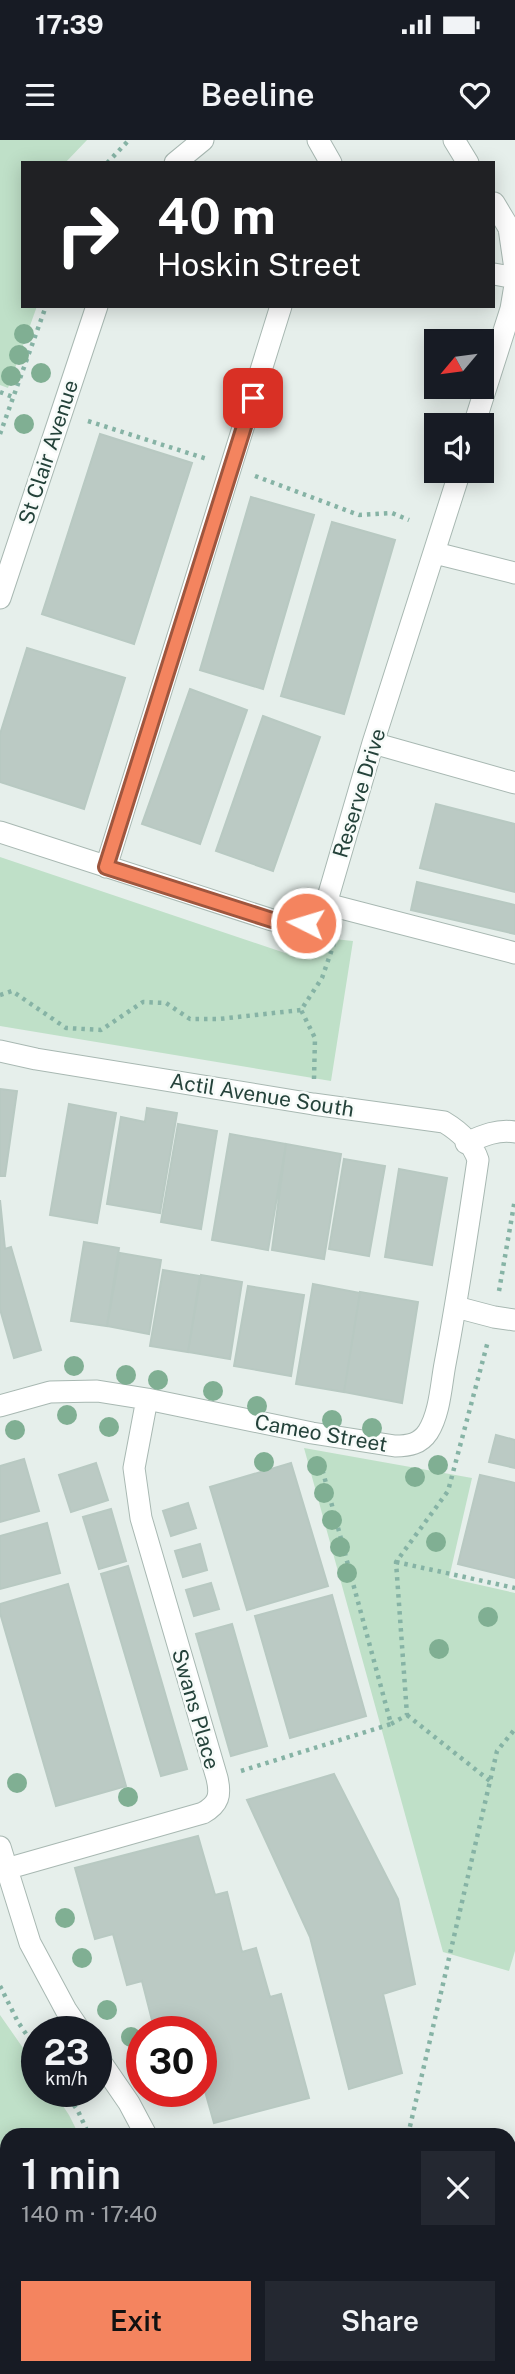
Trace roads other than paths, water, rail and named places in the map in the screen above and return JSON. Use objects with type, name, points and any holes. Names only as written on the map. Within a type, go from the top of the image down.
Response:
[{"type":"street","points":[[177,161],[203,140]]},
{"type":"street","points":[[318,140],[330,161]]},
{"type":"street","points":[[454,140],[467,161]]},
{"type":"street","points":[[495,205],[509,228],[515,269]]},
{"type":"street","points":[[495,274],[515,278]]},
{"type":"street","points":[[479,413],[507,344],[515,285]]},
{"type":"street","name":"St Clair Avenue","points":[[0,598],[96,308]]},
{"type":"street","points":[[106,867],[280,308]]},
{"type":"street","name":"Reserve Drive","points":[[335,907],[373,743],[456,483]]},
{"type":"street","points":[[435,553],[515,573]]},
{"type":"street","points":[[373,743],[515,783]]},
{"type":"street","points":[[0,832],[272,920],[306,923],[335,907],[515,953]]},
{"type":"street","name":"Actil Avenue South","points":[[0,1051],[313,1104],[444,1122],[460,1132],[466,1143]]},
{"type":"street","points":[[466,1143],[490,1133],[507,1130],[515,1132]]},
{"type":"street","name":"Cameo Street","points":[[0,1406],[50,1392],[75,1390],[147,1399],[312,1433],[396,1446],[407,1446],[423,1438],[432,1425],[436,1411],[456,1307],[478,1160],[466,1143]]},
{"type":"street","points":[[456,1307],[505,1319]]},
{"type":"street","name":"Swans Place","points":[[6,1869],[203,1813],[215,1805],[218,1799],[220,1791],[217,1778],[136,1494],[134,1468],[147,1399]]},
{"type":"street","points":[[0,1847],[30,1943],[70,2016]]},
{"type":"street","points":[[112,2078],[130,2103],[142,2128]]}]
